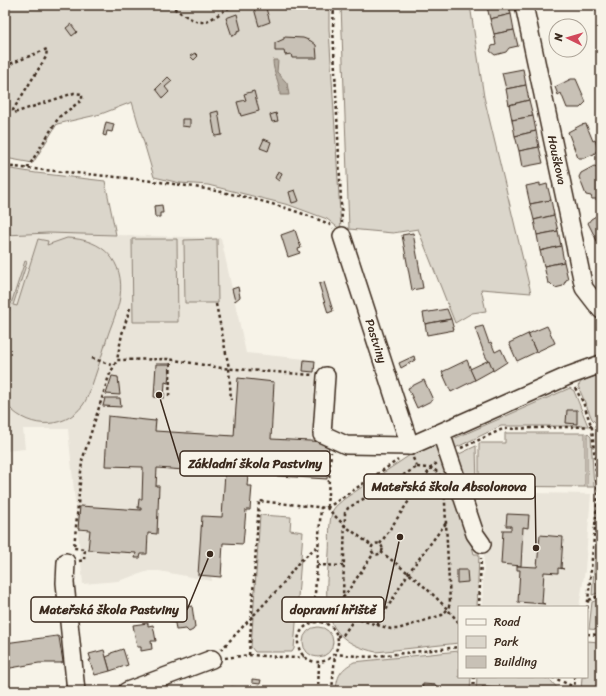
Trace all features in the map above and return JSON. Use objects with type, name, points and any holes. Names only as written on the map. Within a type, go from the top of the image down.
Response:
[{"type":"street","name":"Houškova","points":[[524,5],[584,288],[601,310]]},
{"type":"street","name":"Pastviny","points":[[342,236],[410,446]]},
{"type":"street","points":[[326,376],[322,434],[346,445],[410,446],[568,376],[601,364]]},
{"type":"street","points":[[441,433],[449,453],[475,534],[482,544]]},
{"type":"street","points":[[66,562],[65,582],[76,691]]},
{"type":"street","points":[[127,691],[212,660]]},
{"type":"path","points":[[169,5],[199,23],[207,22],[233,5]]},
{"type":"path","points":[[334,5],[333,27],[342,236]]},
{"type":"path","points":[[5,66],[47,48],[46,57],[13,110],[14,113],[74,93],[82,94],[82,100],[59,117],[27,169]]},
{"type":"path","points":[[5,166],[203,188],[291,209],[329,224],[342,236]]},
{"type":"path","points":[[216,304],[229,368],[231,400]]},
{"type":"path","points":[[66,562],[84,560],[85,549],[74,548],[82,461],[109,376],[117,360],[122,334],[130,308]]},
{"type":"path","points":[[92,358],[114,366]]},
{"type":"path","points":[[117,360],[171,360],[229,368],[326,376]]},
{"type":"path","points":[[169,396],[171,360]]},
{"type":"path","points":[[568,376],[583,402],[592,428],[600,494],[588,606]]},
{"type":"path","points":[[449,453],[503,429],[592,428],[601,426]]},
{"type":"path","points":[[327,508],[332,439]]},
{"type":"path","points":[[327,508],[414,450],[410,446]]},
{"type":"path","points":[[417,467],[431,468],[440,473],[444,483],[446,523],[450,603],[448,609],[442,615],[398,629],[391,629],[355,618],[343,599],[344,525],[345,513],[348,508],[417,467]]},
{"type":"path","points":[[380,544],[431,468]]},
{"type":"path","points":[[378,474],[383,483]]},
{"type":"path","points":[[249,655],[259,501],[327,508],[344,525],[372,546]]},
{"type":"path","points":[[313,623],[321,507]]},
{"type":"path","points":[[377,625],[409,572],[446,523]]},
{"type":"path","points":[[372,546],[376,543],[380,544]]},
{"type":"path","points":[[380,544],[382,548],[381,552]]},
{"type":"path","points":[[480,606],[482,544]]},
{"type":"path","points":[[212,660],[281,586],[299,562],[319,545]]},
{"type":"path","points":[[372,546],[371,550],[374,554]]},
{"type":"path","points":[[381,552],[409,572],[448,609],[458,622]]},
{"type":"path","points":[[343,599],[374,554],[381,552]]},
{"type":"path","points":[[317,565],[343,566]]},
{"type":"path","points":[[589,600],[601,595]]},
{"type":"path","points":[[337,636],[343,635],[355,618]]},
{"type":"path","points":[[332,691],[335,654],[338,642],[337,636],[330,626],[325,623],[313,623],[307,626],[299,637],[300,650],[304,656],[314,662],[325,661],[335,654],[368,657],[458,647]]},
{"type":"path","points":[[588,634],[601,635]]},
{"type":"path","points":[[212,660],[249,655],[296,658],[304,656]]},
{"type":"path","points":[[318,691],[319,662]]},
{"type":"path","points":[[599,691],[601,669]]},
{"type":"path","points":[[473,691],[474,678]]},
{"type":"path","points":[[554,678],[574,687]]},
{"type":"path","points":[[574,691],[575,678]]},
{"type":"shaded area","points":[[273,60],[278,60],[277,72],[287,83],[289,95],[280,95]]},
{"type":"shaded area","points":[[48,233],[221,238],[246,353],[316,360],[311,441],[329,442],[327,479],[248,474],[247,486],[252,486],[250,510],[246,510],[243,544],[223,543],[221,577],[211,576],[212,581],[159,571],[149,571],[118,581],[83,584],[68,429],[23,429],[25,449],[5,451],[5,235]]},
{"type":"shaded area","points":[[469,492],[591,494],[585,570],[579,606],[482,606],[485,529],[476,528]]},
{"type":"green space","points":[[5,5],[329,5],[329,29],[341,230],[327,219],[289,205],[208,185],[180,183],[154,177],[132,102],[101,114],[57,124],[33,163],[5,158]]},
{"type":"green space","points":[[341,5],[470,5],[484,97],[531,293],[481,289],[486,311],[472,313],[455,323],[418,229],[393,233],[349,229]]},
{"type":"green space","points":[[5,168],[105,181],[116,235],[48,233],[5,235]]},
{"type":"green space","points":[[67,238],[80,239],[91,243],[109,254],[119,273],[121,284],[120,297],[90,391],[84,403],[75,414],[65,420],[54,423],[43,423],[22,417],[13,411],[5,402],[5,319],[10,308],[5,306],[5,303],[11,304],[25,261],[27,262],[13,305],[17,306],[38,239],[48,241],[47,245]]},
{"type":"green space","points":[[132,239],[177,239],[178,322],[133,322]]},
{"type":"green space","points":[[217,239],[218,303],[185,303],[184,240]]},
{"type":"green space","points":[[601,374],[601,424],[596,423],[592,419],[578,386],[582,381]]},
{"type":"green space","points":[[570,388],[574,391],[588,426],[501,426],[453,449],[451,440]]},
{"type":"green space","points":[[601,428],[601,482],[596,433]]},
{"type":"green space","points":[[505,433],[585,433],[585,487],[479,486],[479,443],[505,443]]},
{"type":"green space","points":[[587,433],[591,437],[594,487],[587,487]]},
{"type":"green space","points":[[436,442],[449,461],[474,554],[479,554],[477,606],[458,606],[458,643],[376,652],[357,646],[343,638],[334,627],[329,615],[327,586],[331,515],[333,510],[344,499],[428,443]]},
{"type":"green space","points":[[476,446],[477,487],[464,487],[455,456]]},
{"type":"green space","points":[[600,498],[601,592],[592,595]]},
{"type":"green space","points":[[260,515],[291,517],[290,530],[303,532],[294,649],[292,652],[255,652],[251,647]]},
{"type":"green space","points":[[601,599],[601,630],[589,629],[592,602]]},
{"type":"green space","points":[[318,627],[329,631],[333,642],[329,653],[318,657],[307,653],[303,642],[307,631]]},
{"type":"green space","points":[[588,641],[600,642],[597,691],[581,691],[582,678],[588,678]]},
{"type":"green space","points":[[458,651],[458,678],[471,678],[470,691],[436,691],[436,685],[423,685],[422,691],[336,691],[338,677],[345,668],[354,662]]},
{"type":"green space","points":[[477,678],[545,678],[550,680],[560,691],[482,687],[482,691],[476,691]]},
{"type":"building","points":[[253,5],[265,5],[270,22],[259,26]]},
{"type":"building","points":[[482,5],[509,5],[511,14],[490,19],[487,7],[483,8]]},
{"type":"building","points":[[594,5],[601,5],[601,8],[595,9]]},
{"type":"building","points":[[237,14],[241,30],[237,31],[237,34],[232,36],[226,18]]},
{"type":"building","points":[[511,14],[514,30],[494,34],[490,19]]},
{"type":"building","points":[[71,24],[77,32],[72,36],[66,28]]},
{"type":"building","points":[[514,30],[518,46],[509,48],[506,52],[495,55],[490,51],[492,46],[496,45],[494,34]]},
{"type":"building","points":[[284,37],[303,38],[311,41],[316,45],[317,58],[292,58],[291,54],[285,55],[284,51],[275,51],[275,43],[284,39]]},
{"type":"building","points":[[195,53],[198,56],[194,60],[190,56]]},
{"type":"building","points":[[523,69],[526,85],[506,89],[502,73]]},
{"type":"building","points":[[168,77],[172,81],[165,87],[169,92],[163,98],[156,89]]},
{"type":"building","points":[[571,79],[576,79],[586,102],[580,108],[567,108],[561,93],[558,95],[555,87]]},
{"type":"building","points":[[526,85],[529,100],[509,105],[506,89]]},
{"type":"building","points":[[254,91],[259,111],[241,116],[237,102],[246,100],[244,94]]},
{"type":"building","points":[[529,100],[533,116],[512,120],[509,105]]},
{"type":"building","points":[[218,111],[222,135],[215,136],[211,113]]},
{"type":"building","points":[[276,113],[278,121],[272,122],[270,115]]},
{"type":"building","points":[[533,116],[536,131],[515,136],[512,120]]},
{"type":"building","points":[[182,119],[190,119],[190,127],[182,126]]},
{"type":"building","points":[[106,122],[114,124],[112,132],[107,131],[106,136],[103,135]]},
{"type":"building","points":[[586,124],[598,149],[594,154],[584,158],[578,158],[568,132]]},
{"type":"building","points":[[536,131],[539,147],[519,151],[515,136]]},
{"type":"building","points":[[264,139],[271,142],[268,151],[260,148]]},
{"type":"building","points":[[539,147],[543,163],[522,167],[519,151]]},
{"type":"building","points":[[594,166],[598,167],[601,173],[601,196],[599,199],[592,199],[591,196],[586,195],[579,177],[581,173]]},
{"type":"building","points":[[278,171],[282,173],[279,181],[275,178]]},
{"type":"building","points":[[540,183],[540,186],[547,184],[551,200],[530,204],[526,186]]},
{"type":"building","points":[[295,190],[299,201],[292,203],[289,192]]},
{"type":"building","points":[[551,200],[554,215],[534,220],[530,204]]},
{"type":"building","points":[[162,205],[163,213],[160,213],[160,217],[155,217],[154,206]]},
{"type":"building","points":[[601,213],[601,243],[598,243],[588,223],[591,219]]},
{"type":"building","points":[[554,215],[558,231],[537,235],[534,220]]},
{"type":"building","points":[[295,230],[301,248],[298,249],[300,253],[288,257],[281,235]]},
{"type":"building","points":[[558,231],[561,246],[540,251],[537,235]]},
{"type":"building","points":[[413,233],[423,288],[412,290],[402,235]]},
{"type":"building","points":[[561,246],[564,262],[544,266],[540,251]]},
{"type":"building","points":[[564,262],[568,279],[563,286],[555,288],[548,283],[544,266]]},
{"type":"building","points":[[601,264],[601,276],[597,267]]},
{"type":"building","points":[[324,282],[333,311],[328,313],[319,284]]},
{"type":"building","points":[[238,287],[240,297],[235,301],[232,289]]},
{"type":"building","points":[[447,309],[451,319],[425,324],[423,313]]},
{"type":"building","points":[[451,319],[454,330],[427,335],[425,324]]},
{"type":"building","points":[[483,326],[489,343],[491,342],[495,352],[501,349],[507,362],[493,371],[484,353],[475,328]]},
{"type":"building","points":[[547,326],[555,343],[536,352],[528,334]]},
{"type":"building","points":[[528,334],[536,352],[517,361],[509,343]]},
{"type":"building","points":[[414,356],[415,360],[401,368],[399,363]]},
{"type":"building","points":[[304,360],[315,361],[314,372],[303,371]]},
{"type":"building","points":[[467,360],[475,380],[451,392],[442,372]]},
{"type":"building","points":[[489,360],[493,370],[475,380],[470,369]]},
{"type":"building","points":[[156,364],[170,364],[168,383],[165,382],[164,398],[154,397]]},
{"type":"building","points":[[112,376],[118,377],[120,395],[106,394]]},
{"type":"building","points":[[238,378],[274,382],[271,439],[329,442],[327,479],[248,474],[247,486],[252,486],[250,510],[246,510],[243,544],[223,543],[221,577],[198,575],[202,516],[222,517],[225,473],[157,468],[156,486],[159,486],[157,534],[148,533],[147,554],[141,554],[140,558],[135,558],[136,553],[88,550],[90,530],[78,529],[80,506],[141,510],[141,508],[138,508],[139,499],[142,499],[143,467],[105,466],[108,416],[155,421],[156,419],[155,431],[234,436]]},
{"type":"building","points":[[424,380],[433,400],[417,408],[408,388]]},
{"type":"building","points":[[105,398],[120,398],[121,407],[103,406]]},
{"type":"building","points":[[567,410],[577,410],[577,424],[566,423]]},
{"type":"building","points":[[507,514],[529,515],[528,528],[523,527],[521,566],[501,564],[503,530],[511,530],[511,526],[506,526]]},
{"type":"building","points":[[540,535],[563,537],[561,568],[564,569],[558,568],[558,573],[544,572],[542,603],[545,604],[518,602],[520,570],[517,570],[517,566],[537,567]]},
{"type":"building","points":[[457,570],[467,570],[468,582],[457,583]]},
{"type":"building","points":[[192,606],[195,627],[193,630],[189,632],[186,629],[176,630],[173,609]]},
{"type":"building","points":[[171,616],[174,616],[175,623],[171,622]]},
{"type":"building","points":[[148,623],[148,626],[153,625],[156,641],[151,641],[152,649],[141,651],[141,647],[137,647],[133,625]]},
{"type":"building","points":[[57,636],[59,637],[63,662],[39,663],[5,669],[5,643]]},
{"type":"building","points":[[123,649],[128,665],[110,671],[106,657],[111,655],[111,653]]},
{"type":"building","points":[[104,650],[110,671],[95,675],[89,660],[91,660],[89,654]]},
{"type":"building","points":[[252,679],[261,680],[260,684],[252,683]]},
{"type":"building","points":[[423,684],[436,685],[436,691],[422,691]]},
{"type":"building","points":[[231,687],[280,691],[231,691]]},
{"type":"building","points":[[482,687],[551,691],[482,691]]},
{"type":"place","name":"Základní škola Pastviny","points":[[159,395]]},
{"type":"place","name":"dopravní hřiště","points":[[400,537]]},
{"type":"place","name":"Mateřská škola Absolonova","points":[[536,548]]},
{"type":"place","name":"Mateřská škola Pastviny","points":[[210,554]]}]
